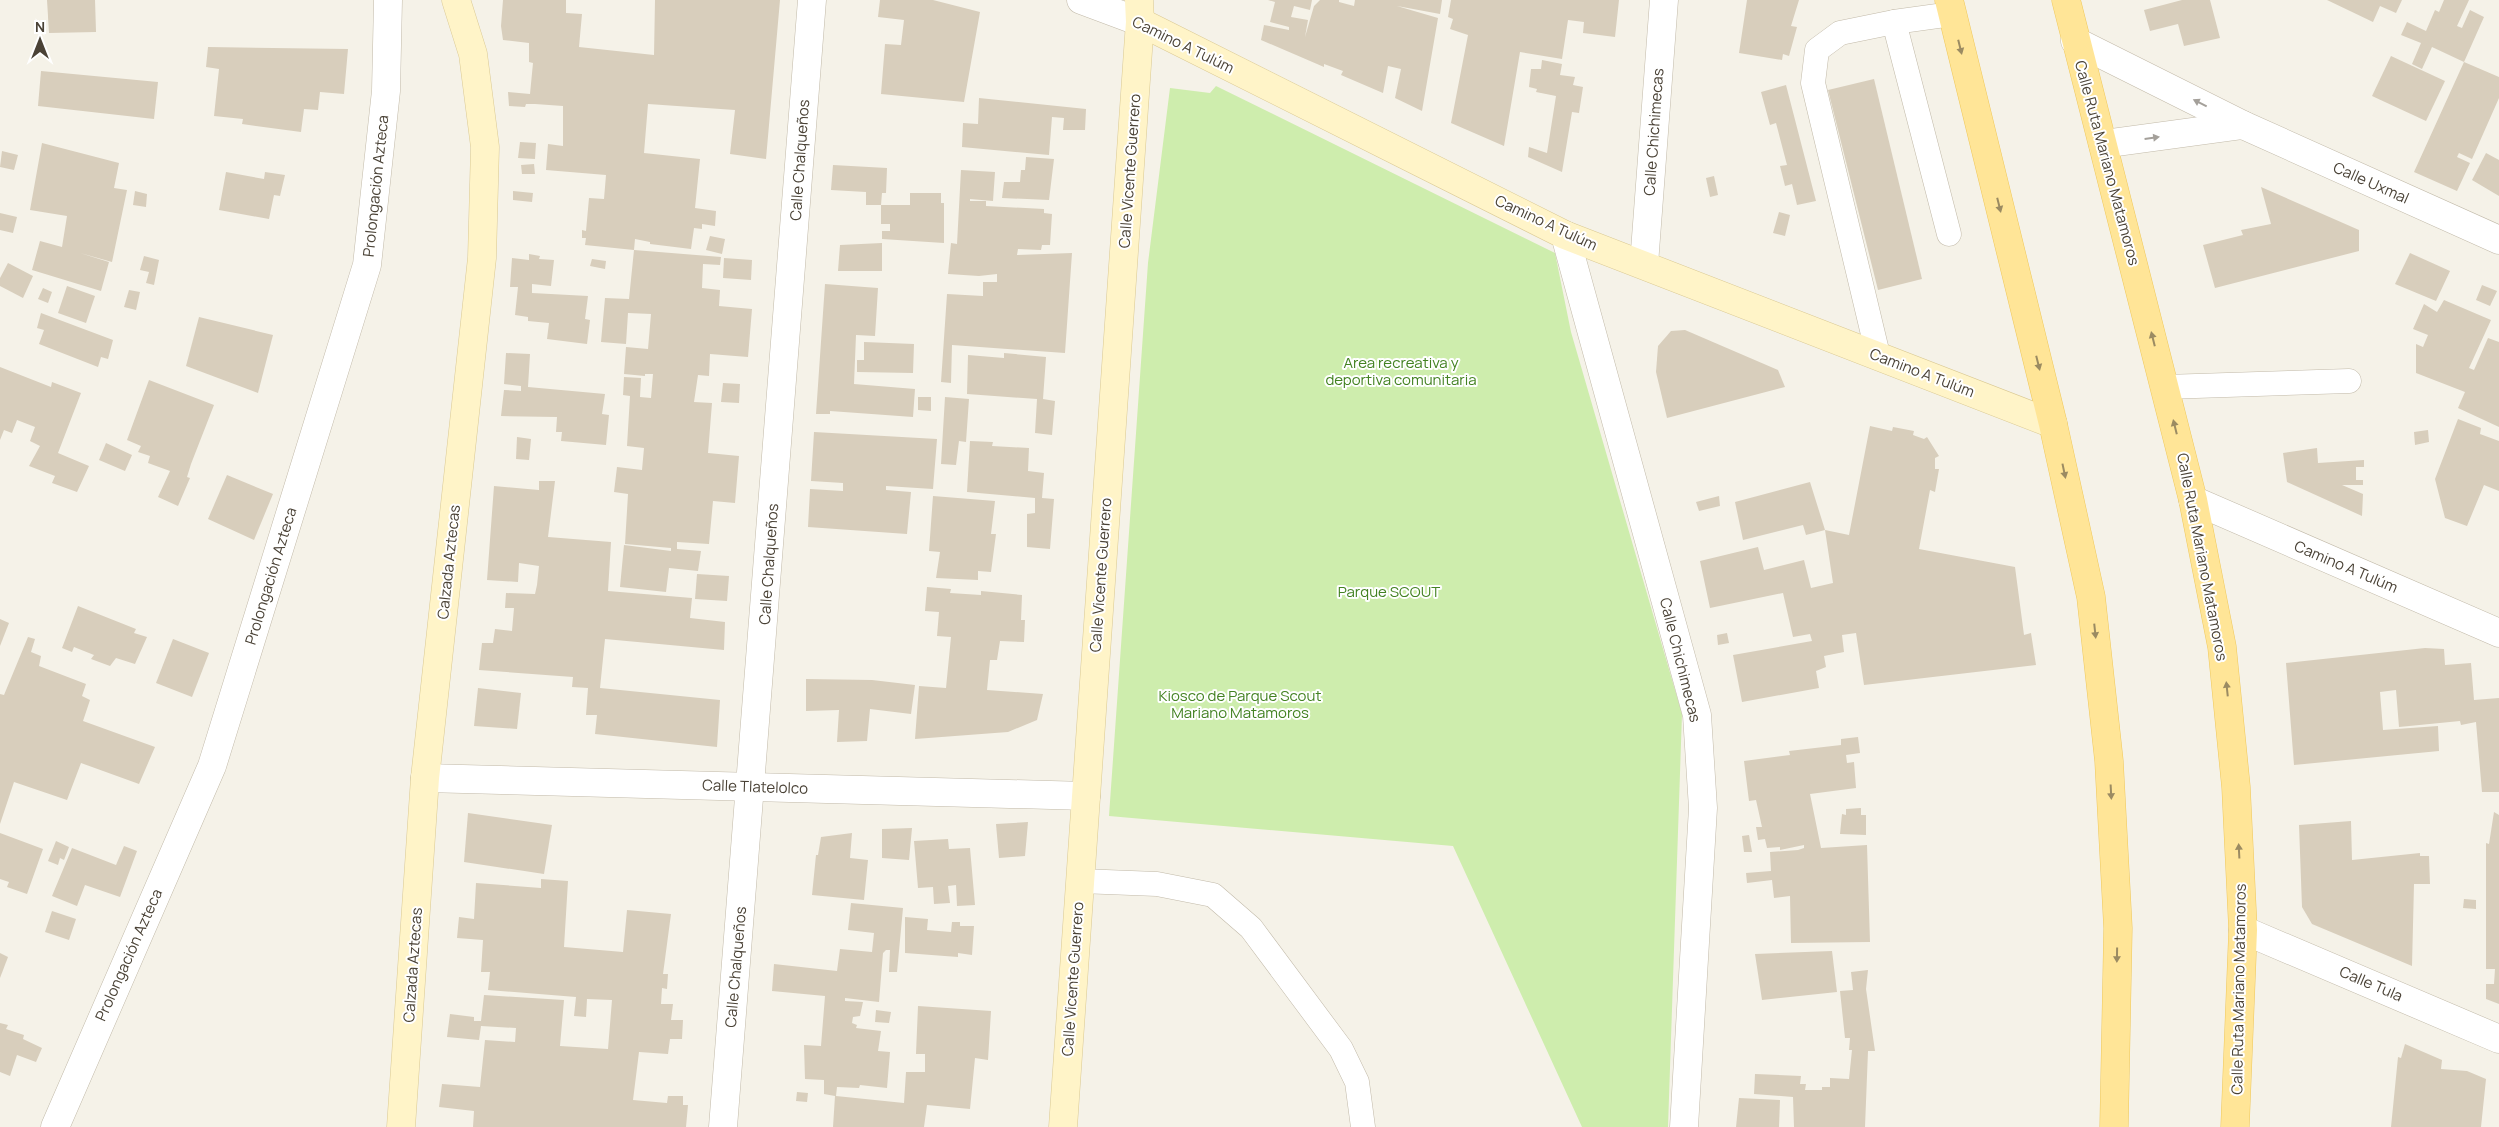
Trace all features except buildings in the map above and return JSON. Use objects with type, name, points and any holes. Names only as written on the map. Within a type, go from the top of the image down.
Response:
[{"type":"main road","name":"Calle Ruta Mariano Matamoros","points":[[2066,0],[2193,500],[2222,647],[2236,786],[2242,930],[2235,1127]]},
{"type":"main road","points":[[1951,7],[2054,424],[2091,597],[2109,761],[2118,928],[2114,1127]]},
{"type":"street","name":"Prolongación Azteca","points":[[55,1127],[212,766],[367,265],[386,91],[388,0]]},
{"type":"street","name":"Calzada Aztecas","points":[[401,1127],[425,778],[482,258],[485,147],[473,54],[456,0]]},
{"type":"street","name":"Calle Chalqueños","points":[[723,1127],[812,0]]},
{"type":"street","name":"Camino A Tulúm","points":[[1081,0],[1140,11],[1565,235],[2054,424]]},
{"type":"street","name":"Calle Chichimecas","points":[[1644,264],[1664,0]]},
{"type":"street","name":"Calle Vicente Guerrero","points":[[1063,1127],[1140,11]]},
{"type":"street","name":"Calle Uxmal","points":[[2075,41],[2243,126],[2499,240]]},
{"type":"street","points":[[2104,144],[2243,126]]},
{"type":"street","name":"Calle Chichimecas","points":[[1565,235],[1697,715],[1703,808],[1684,1127]]},
{"type":"street","name":"Camino A Tulúm","points":[[2193,500],[2499,633]]},
{"type":"street","name":"Calle Tlatelolco","points":[[425,778],[1086,796]]},
{"type":"street","name":"Calle Tula","points":[[2242,930],[2499,1039]]},
{"type":"lane","points":[[1878,355],[1813,83],[1817,50],[1840,33],[1894,22],[1951,7]]},
{"type":"lane","points":[[1894,22],[1950,234]]},
{"type":"lane","points":[[2165,386],[2350,381]]},
{"type":"lane","points":[[1080,882],[1157,884],[1213,895],[1251,928],[1342,1049],[1357,1082],[1363,1127]]},
{"type":"green space","name":"Parque SCOUT","points":[[1216,86],[1555,253],[1571,332],[1682,714],[1668,1127],[1582,1127],[1453,846],[1109,816],[1148,263],[1170,88],[1210,93]]},
{"type":"park label","name":"Area recreativa y deportiva comunitaria","points":[[1401,372]]},
{"type":"park label","name":"Kiosco de Parque Scout Mariano Matamoros","points":[[1240,704]]}]
